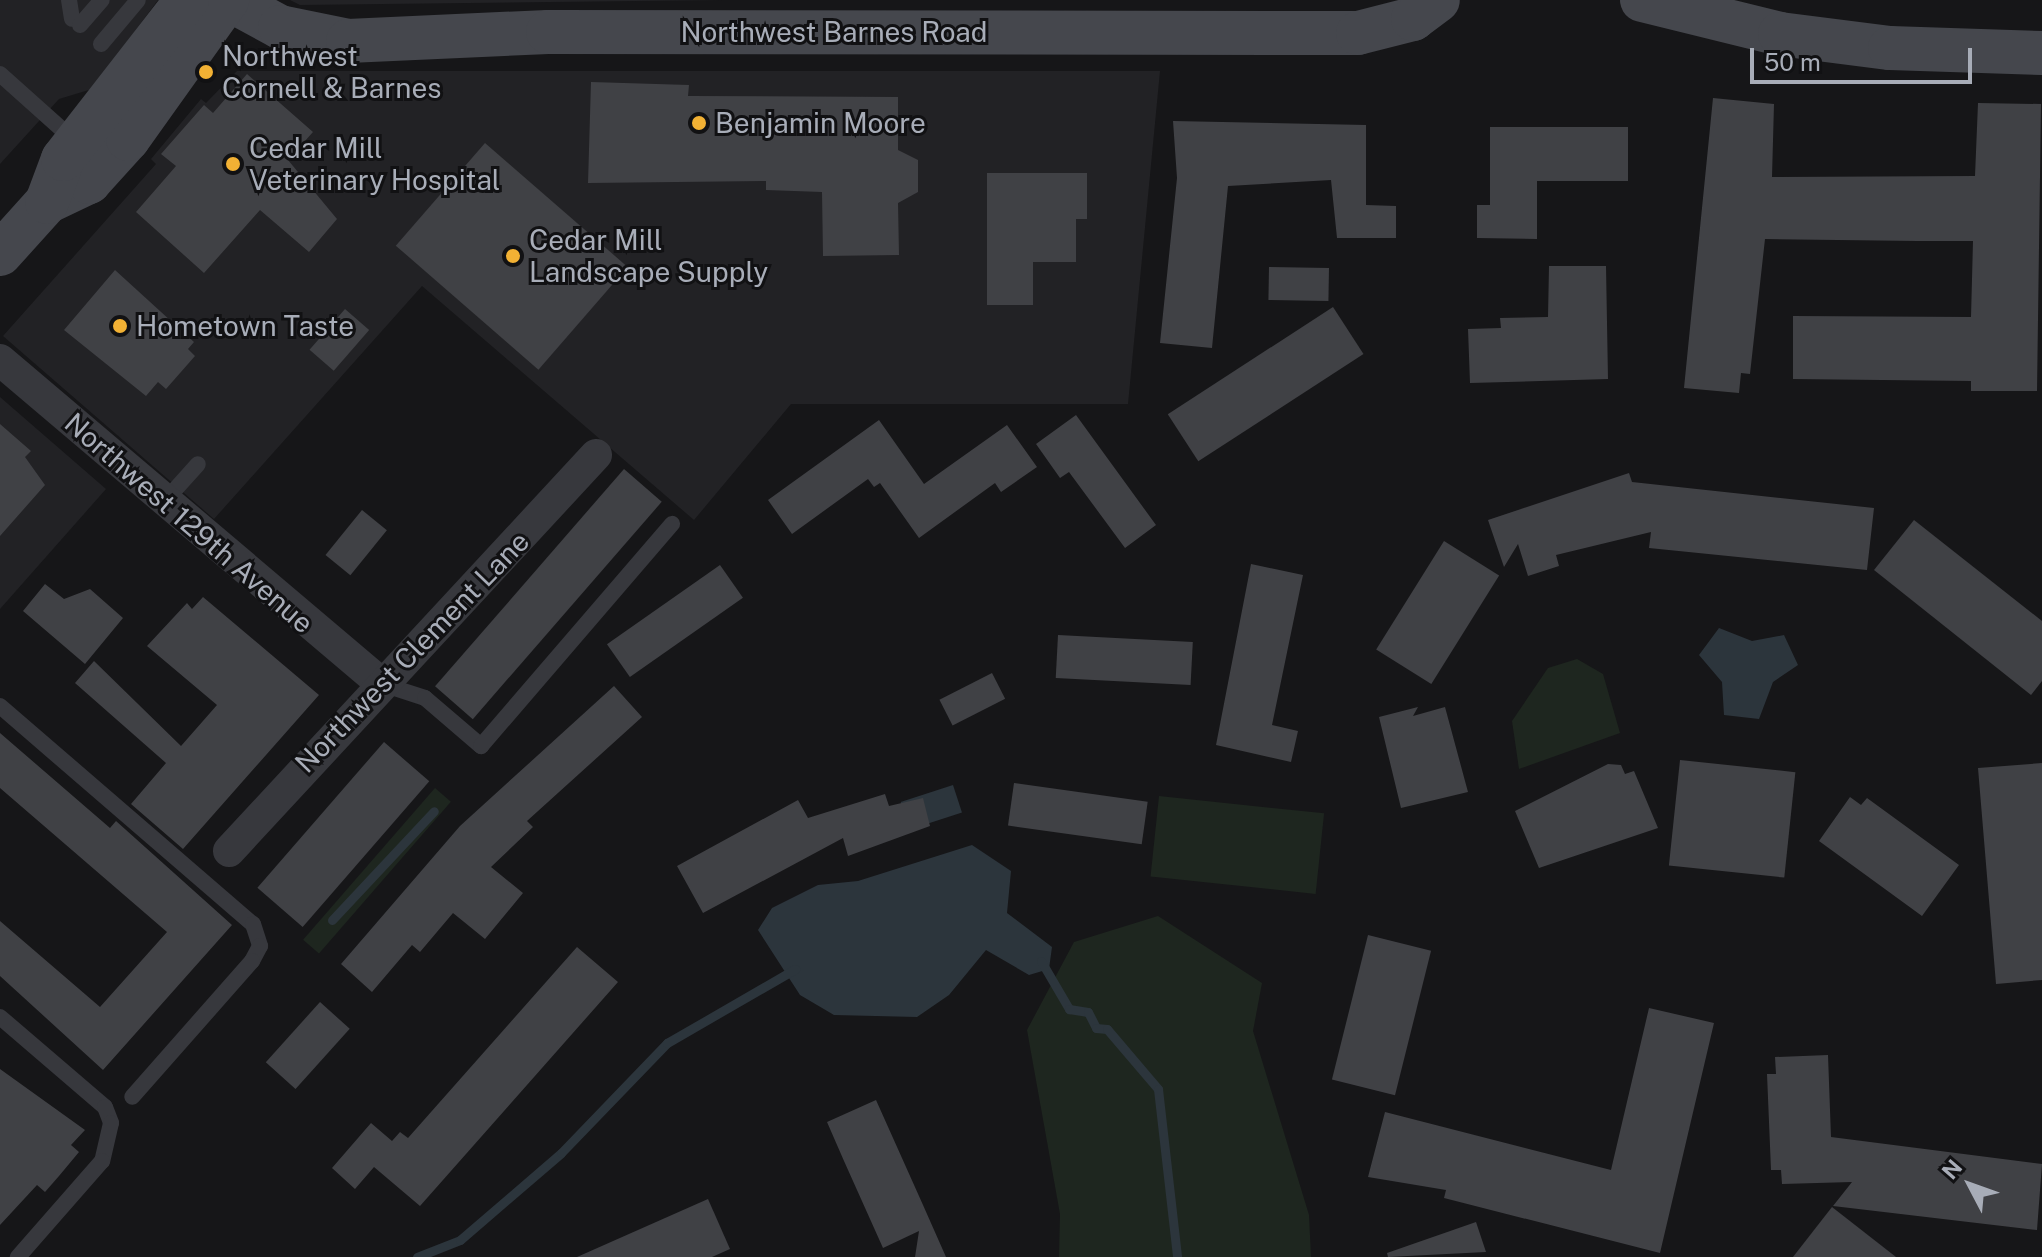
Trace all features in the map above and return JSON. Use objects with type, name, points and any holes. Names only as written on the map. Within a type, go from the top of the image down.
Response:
[{"type":"street","points":[[0,254],[47,202],[63,159],[187,0]]},
{"type":"street","points":[[47,202],[89,182],[128,139],[229,0]]},
{"type":"street","name":"Northwest Barnes Road","points":[[229,0],[280,27],[348,41],[548,32],[1358,33],[1413,19],[1438,0]]},
{"type":"street","points":[[1642,0],[1780,34],[1890,48],[2042,53]]},
{"type":"street","name":"Northwest 129th Avenue","points":[[0,360],[163,503],[381,683]]},
{"type":"street","name":"Northwest Clement Lane","points":[[229,851],[381,683],[596,455]]},
{"type":"lane","points":[[69,0],[76,22],[102,0]]},
{"type":"lane","points":[[101,44],[138,0]]},
{"type":"lane","points":[[0,74],[77,143]]},
{"type":"lane","points":[[163,503],[198,464]]},
{"type":"lane","points":[[381,683],[425,698],[481,746],[672,524]]},
{"type":"lane","points":[[0,706],[253,924],[260,946],[252,961],[132,1097]]},
{"type":"lane","points":[[0,1017],[105,1107],[111,1123],[102,1161],[18,1257]]},
{"type":"shaded area","points":[[0,0],[158,0],[92,89],[59,99],[0,164]]},
{"type":"shaded area","points":[[290,0],[723,0],[300,5]]},
{"type":"shaded area","points":[[237,71],[1160,71],[1128,404],[791,404],[694,520],[422,286],[214,519],[3,336],[156,164],[151,159],[201,99],[206,103]]},
{"type":"shaded area","points":[[0,397],[106,489],[0,609]]},
{"type":"shaded area","points":[[1719,628],[1752,641],[1784,635],[1798,665],[1773,682],[1759,719],[1724,715],[1722,682],[1699,655]]},
{"type":"shaded area","points":[[1577,659],[1603,674],[1620,733],[1519,769],[1512,721],[1548,668]]},
{"type":"shaded area","points":[[953,785],[962,813],[910,830],[901,802]]},
{"type":"shaded area","points":[[435,788],[451,802],[319,953],[303,940]]},
{"type":"shaded area","points":[[1159,796],[1324,813],[1316,894],[1151,877]]},
{"type":"shaded area","points":[[972,845],[1011,871],[1007,913],[1052,947],[1049,969],[1029,975],[986,950],[949,995],[917,1017],[834,1015],[800,995],[758,930],[772,908],[818,885],[858,881]]},
{"type":"shaded area","points":[[1158,916],[1262,983],[1253,1031],[1309,1215],[1311,1257],[1059,1257],[1060,1214],[1027,1030],[1074,942]]},
{"type":"building","name":"Cedar Mill Veterinary Hospital","points":[[247,74],[313,132],[288,160],[337,219],[309,252],[260,210],[204,273],[136,212],[176,166],[161,154],[204,105],[213,113]]},
{"type":"building","points":[[591,82],[689,85],[688,96],[898,97],[898,150],[918,160],[918,192],[898,203],[899,255],[823,256],[822,192],[766,190],[766,181],[588,183]]},
{"type":"building","points":[[1713,98],[1774,104],[1772,177],[1975,176],[1978,103],[2041,104],[2037,391],[1971,391],[1971,381],[1793,379],[1793,316],[1971,317],[1973,241],[1765,239],[1750,374],[1741,373],[1739,393],[1684,388]]},
{"type":"building","points":[[1173,121],[1366,125],[1366,205],[1396,206],[1396,238],[1337,238],[1331,180],[1228,186],[1212,348],[1160,343],[1177,178]]},
{"type":"building","points":[[1490,127],[1628,127],[1628,181],[1537,181],[1537,239],[1477,238],[1477,205],[1490,205]]},
{"type":"building","name":"Cedar Mill Landscape Supply","points":[[485,143],[628,267],[538,370],[396,246]]},
{"type":"building","points":[[987,173],[1087,173],[1087,219],[1076,219],[1076,262],[1033,262],[1033,305],[987,305]]},
{"type":"building","points":[[1549,266],[1606,266],[1608,379],[1470,383],[1468,329],[1501,328],[1500,318],[1548,317]]},
{"type":"building","points":[[1269,267],[1329,268],[1328,301],[1268,300]]},
{"type":"building","points":[[115,270],[194,342],[188,349],[195,356],[166,389],[158,382],[146,396],[64,330]]},
{"type":"building","points":[[1333,307],[1363,354],[1198,461],[1168,414]]},
{"type":"building","points":[[345,309],[369,330],[334,371],[310,350]]},
{"type":"building","points":[[1076,415],[1156,525],[1125,548],[1069,472],[1060,478],[1036,444]]},
{"type":"building","points":[[879,420],[924,484],[1007,425],[1037,467],[1001,492],[995,483],[919,538],[880,483],[874,487],[868,479],[792,534],[768,500]]},
{"type":"building","points":[[0,424],[31,451],[25,457],[45,485],[0,536]]},
{"type":"building","points":[[624,469],[662,502],[473,719],[435,686]]},
{"type":"building","points":[[1629,473],[1632,482],[1874,508],[1867,570],[1649,548],[1651,532],[1556,555],[1559,566],[1528,576],[1518,544],[1504,567],[1488,520]]},
{"type":"building","points":[[362,510],[387,530],[350,575],[325,555]]},
{"type":"building","points":[[1914,520],[2042,621],[2042,681],[2031,695],[1874,570]]},
{"type":"building","points":[[1444,541],[1499,575],[1431,684],[1376,650]]},
{"type":"building","points":[[1251,564],[1303,575],[1272,725],[1298,731],[1291,762],[1216,745]]},
{"type":"building","points":[[720,565],[743,598],[630,677],[607,644]]},
{"type":"building","points":[[45,584],[64,599],[90,589],[123,618],[85,664],[23,611]]},
{"type":"building","points":[[203,597],[319,695],[183,849],[131,804],[166,763],[75,683],[94,661],[181,746],[217,705],[147,646],[187,603],[192,609]]},
{"type":"building","points":[[1058,635],[1193,642],[1191,685],[1056,678]]},
{"type":"building","points":[[992,673],[1005,699],[953,726],[939,700]]},
{"type":"building","points":[[614,686],[642,717],[527,821],[533,827],[491,867],[523,893],[485,939],[453,913],[420,952],[412,945],[372,992],[341,964],[460,826]]},
{"type":"building","points":[[1418,707],[1413,716],[1445,707],[1468,792],[1401,808],[1379,717]]},
{"type":"building","points":[[0,733],[110,828],[116,821],[232,925],[103,1070],[0,976],[0,921],[100,1007],[167,932],[0,788]]},
{"type":"building","points":[[384,742],[429,781],[303,927],[257,888]]},
{"type":"building","points":[[1680,760],[1795,772],[1784,878],[1669,865]]},
{"type":"building","points":[[2042,763],[2042,980],[1996,984],[1978,768]]},
{"type":"building","points":[[1608,764],[1621,765],[1625,774],[1634,771],[1658,828],[1539,868],[1515,811]]},
{"type":"building","points":[[1014,783],[1148,802],[1142,844],[1008,826]]},
{"type":"building","points":[[885,794],[889,806],[923,798],[930,826],[848,856],[843,838],[703,913],[677,866],[798,800],[808,818]]},
{"type":"building","points":[[1850,797],[1861,805],[1867,798],[1959,865],[1922,916],[1819,841]]},
{"type":"building","points":[[1368,935],[1431,951],[1395,1095],[1332,1080]]},
{"type":"building","points":[[577,947],[618,982],[420,1206],[374,1167],[355,1189],[332,1168],[371,1123],[392,1141],[400,1132],[408,1138]]},
{"type":"building","points":[[320,1002],[350,1029],[296,1089],[266,1062]]},
{"type":"building","points":[[1649,1008],[1714,1023],[1660,1253],[1444,1198],[1446,1190],[1368,1177],[1385,1112],[1611,1170]]},
{"type":"building","points":[[1828,1055],[1831,1137],[2042,1164],[2037,1230],[1833,1206],[1852,1182],[1782,1184],[1781,1170],[1771,1170],[1767,1074],[1776,1074],[1775,1057]]},
{"type":"building","points":[[0,1069],[85,1130],[71,1145],[79,1152],[45,1192],[37,1185],[0,1225]]},
{"type":"building","points":[[876,1100],[946,1257],[915,1257],[919,1231],[883,1248],[844,1161],[827,1122]]},
{"type":"building","points":[[708,1199],[730,1249],[712,1257],[577,1257]]},
{"type":"building","points":[[1832,1207],[1896,1257],[1793,1257]]},
{"type":"building","points":[[1476,1222],[1486,1252],[1388,1257],[1387,1253]]},
{"type":"waterway","points":[[332,920],[434,811]]},
{"type":"waterway","points":[[1041,961],[1069,1009],[1088,1012],[1096,1028],[1107,1029],[1158,1089],[1177,1257]]},
{"type":"waterway","points":[[417,1257],[460,1240],[561,1153],[667,1043],[795,969]]},
{"type":"place","name":"Northwest Cornell & Barnes","points":[[206,72]]},
{"type":"place","name":"Benjamin Moore","points":[[699,123]]},
{"type":"place","name":"Cedar Mill Veterinary Hospital","points":[[233,164]]},
{"type":"place","name":"Cedar Mill Landscape Supply","points":[[513,256]]},
{"type":"place","name":"Hometown Taste","points":[[120,326]]}]
